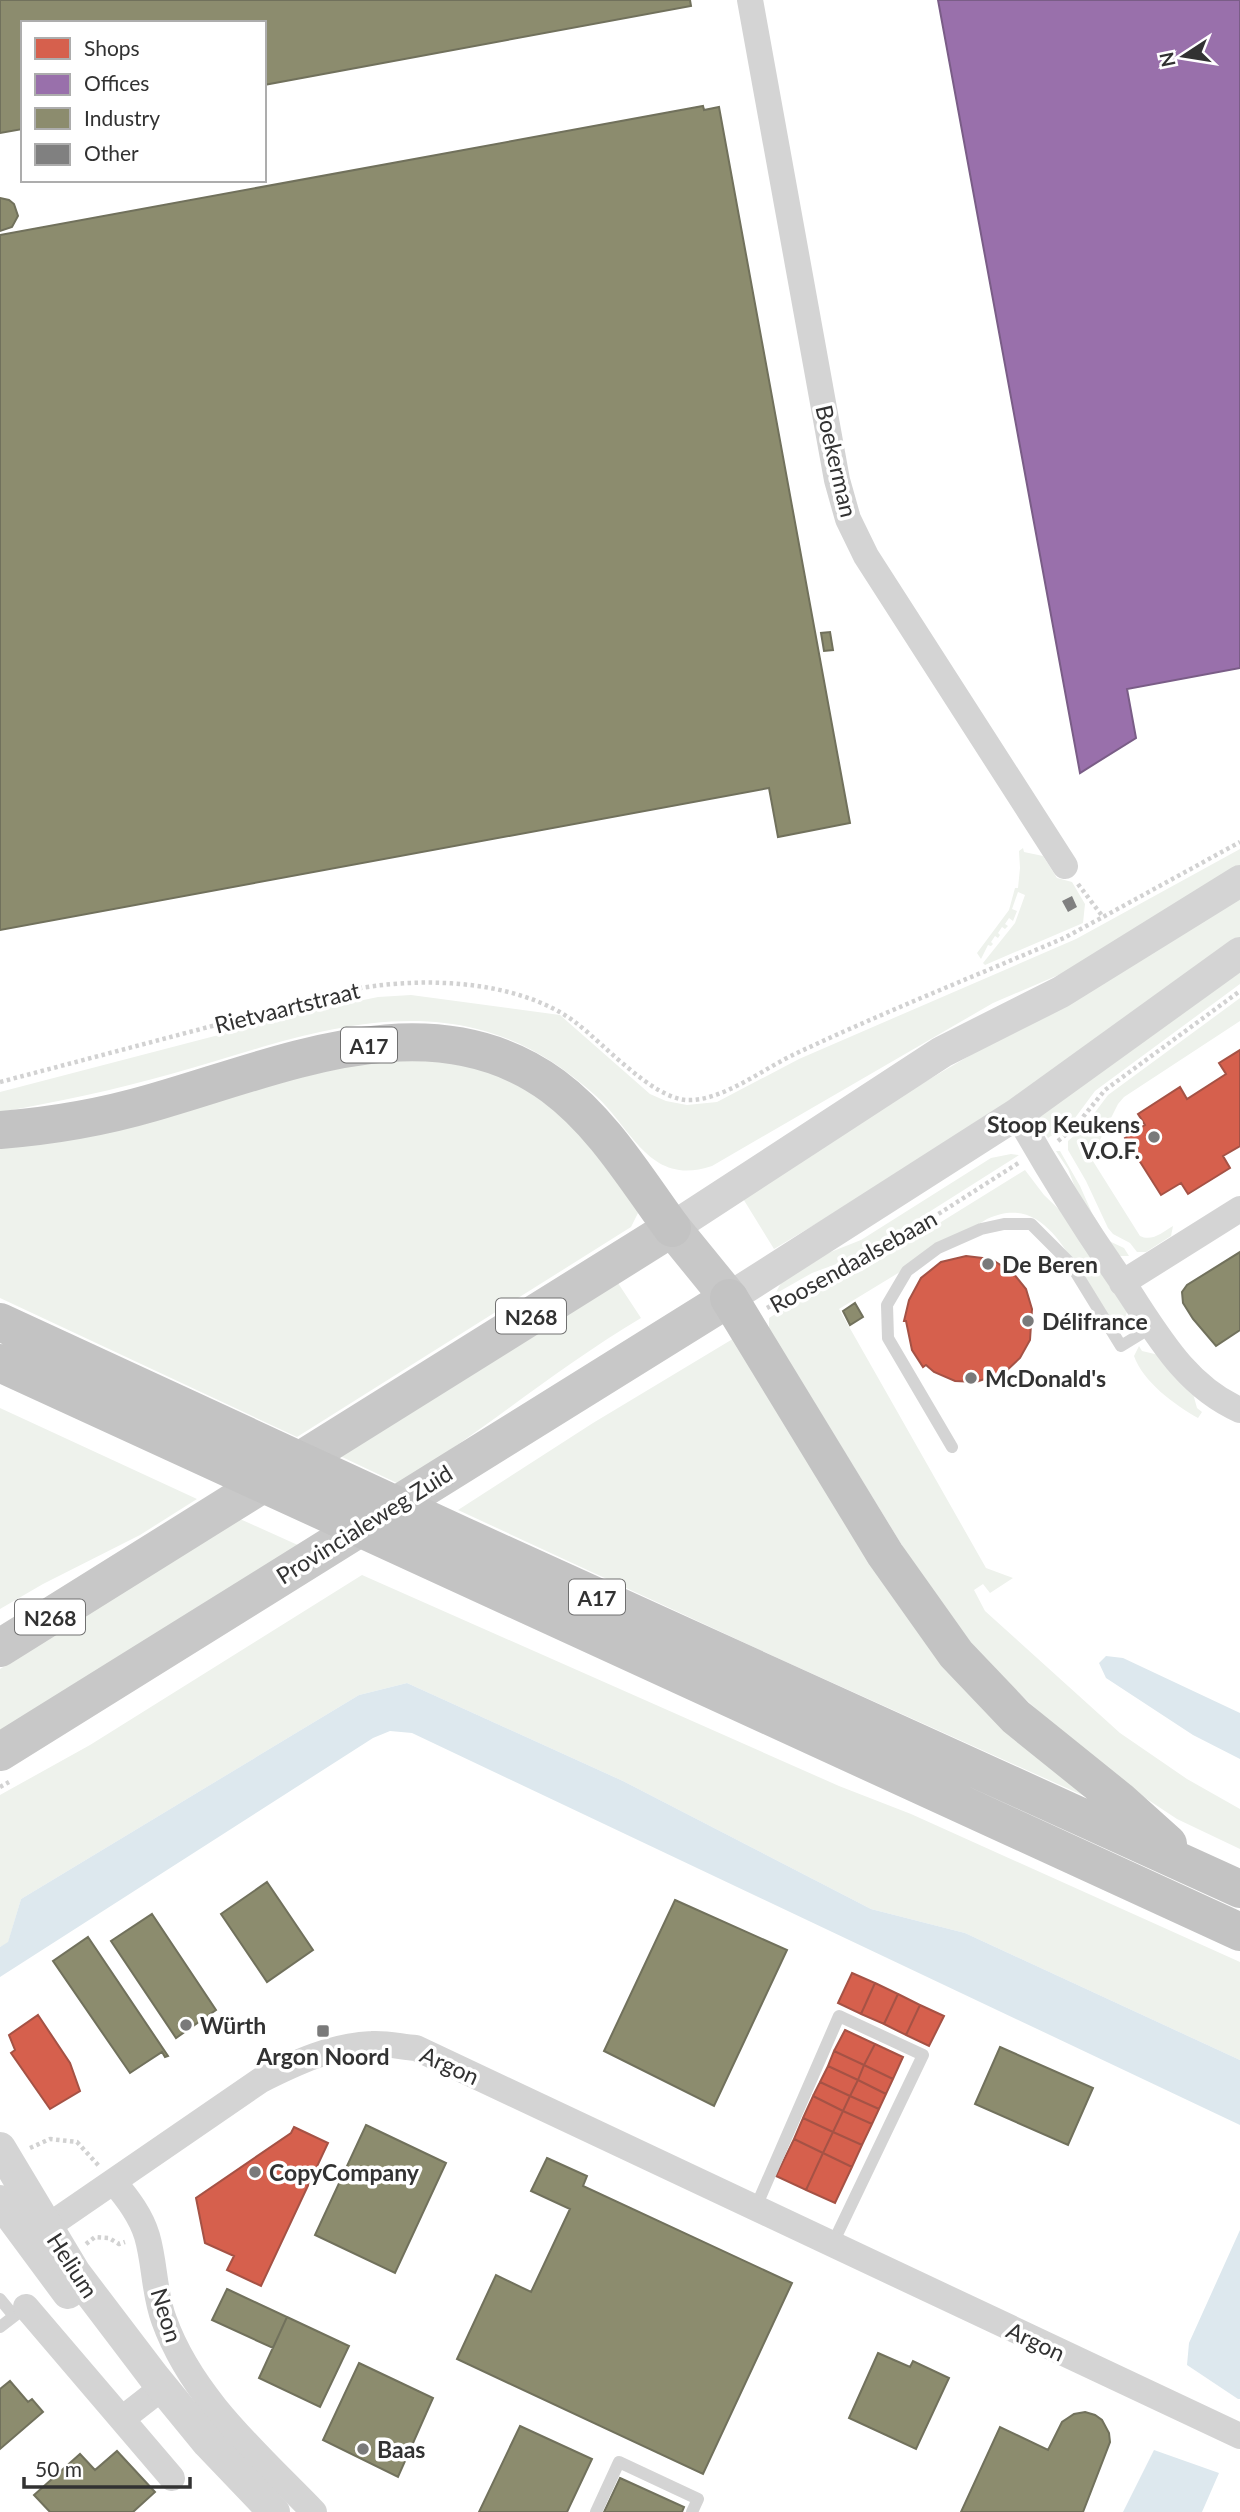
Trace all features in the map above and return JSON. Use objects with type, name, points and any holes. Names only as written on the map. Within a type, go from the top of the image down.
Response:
[{"type":"highway","name":"A17","points":[[0,1130],[35,1127],[147,1104],[338,1049],[397,1041],[436,1043],[475,1049],[513,1063],[553,1086],[594,1122],[672,1228]]},
{"type":"highway","name":"A17","points":[[737,1310],[885,1555],[956,1654],[1016,1717],[1119,1800],[1195,1868]]},
{"type":"highway","name":"A17","points":[[0,1321],[473,1541],[1240,1889]]},
{"type":"highway","name":"A17","points":[[0,1363],[1240,1932]]},
{"type":"main road","points":[[672,1228],[737,1310]]},
{"type":"main road","name":"N268","points":[[0,1648],[672,1228]]},
{"type":"main road","name":"Provincialeweg Zuid","points":[[0,1752],[485,1449],[737,1310]]},
{"type":"street","name":"Boekerman","points":[[750,0],[837,480],[848,519],[866,556],[1065,866]]},
{"type":"street","name":"N268","points":[[672,1228],[942,1052],[1060,992],[1240,881]]},
{"type":"street","name":"Roosendaalsebaan","points":[[737,1310],[779,1265],[1017,1114],[1240,953]]},
{"type":"street","points":[[1017,1114],[1086,1231],[1167,1351],[1184,1370],[1223,1402],[1240,1410]]},
{"type":"street","points":[[1122,1283],[1240,1209]]},
{"type":"street","name":"Argon","points":[[114,2182],[261,2080],[294,2063],[331,2049],[374,2044],[416,2048],[1240,2437]]},
{"type":"street","name":"Helium","points":[[4,2155],[38,2233]]},
{"type":"street","points":[[38,2233],[114,2182]]},
{"type":"street","name":"Neon","points":[[114,2182],[134,2206],[147,2235],[163,2319],[186,2367],[214,2407],[314,2512]]},
{"type":"street","name":"Helium","points":[[0,2201],[38,2233],[75,2273],[208,2443],[274,2512]]},
{"type":"street","points":[[20,2311],[122,2419],[172,2478]]},
{"type":"street","points":[[122,2419],[158,2382]]},
{"type":"lane","points":[[952,1447],[888,1338],[887,1305],[895,1288],[906,1271],[938,1248],[981,1229],[1004,1224],[1031,1224],[1070,1264],[1121,1346],[1152,1326]]},
{"type":"lane","points":[[755,2209],[839,2016],[923,2055],[832,2245]]},
{"type":"lane","points":[[0,2299],[20,2311],[0,2327]]},
{"type":"lane","points":[[596,2512],[619,2462],[698,2499],[692,2512]]},
{"type":"path","name":"Rietvaartstraat","points":[[0,1082],[378,984],[409,981],[454,984],[544,1003],[573,1021],[655,1089],[681,1099],[708,1098],[726,1092],[796,1053],[1064,938],[1240,842]]},
{"type":"path","points":[[1065,866],[1103,918]]},
{"type":"path","name":"Roosendaalsebaan","points":[[737,1310],[874,1255],[1038,1152],[1074,1128],[1105,1090],[1240,991]]},
{"type":"path","points":[[4,2155],[50,2139],[77,2142],[114,2182]]},
{"type":"shaded area","points":[[1023,848],[1024,852],[1043,856],[1057,878],[1072,882],[1085,904],[1083,923],[985,965],[983,963],[1015,923],[1025,895],[1018,892],[1012,909],[1017,911],[1013,921],[1009,918],[1005,924],[1008,926],[1005,929],[1002,927],[998,933],[1000,935],[998,938],[995,936],[991,942],[993,944],[988,945],[981,959],[977,953],[1009,910],[1015,888],[1018,888],[1019,851]]},
{"type":"shaded area","points":[[1240,849],[1240,870],[1098,958],[993,1003],[712,1166],[691,1170],[673,1169],[658,1162],[645,1152],[596,1096],[554,1063],[526,1047],[494,1034],[439,1022],[400,1021],[322,1032],[128,1085],[0,1112],[0,1092],[315,1010],[378,997],[411,995],[560,1015],[650,1094],[666,1101],[687,1105],[717,1102],[799,1059],[1076,939]]},
{"type":"shaded area","points":[[1240,897],[1240,939],[939,1150],[774,1249],[742,1197],[911,1090]]},
{"type":"shaded area","points":[[1240,967],[1240,984],[1095,1091],[1072,1122],[1048,1138],[1034,1116]]},
{"type":"shaded area","points":[[1240,998],[1240,1021],[1124,1097],[1091,1158],[1140,1236],[1153,1237],[1173,1226],[1171,1236],[1146,1252],[1137,1252],[1130,1243],[1113,1234],[1108,1228],[1068,1150],[1068,1141],[1084,1127],[1108,1095]]},
{"type":"shaded area","points":[[418,1052],[501,1075],[545,1101],[576,1127],[634,1197],[638,1213],[631,1227],[297,1437],[0,1298],[0,1142],[293,1070]]},
{"type":"shaded area","points":[[1056,1151],[1060,1151],[1109,1241],[1124,1248],[1129,1256],[1119,1256],[1083,1208],[1068,1169]]},
{"type":"shaded area","points":[[1019,1155],[861,1255],[812,1273],[775,1294],[781,1283],[803,1263],[861,1240],[991,1158]]},
{"type":"shaded area","points":[[1025,1170],[1044,1195],[1068,1218],[1128,1308],[1124,1322],[1126,1327],[1119,1328],[1114,1325],[1053,1234],[1043,1224],[1018,1213],[987,1219],[839,1309],[986,1568],[1013,1578],[990,1593],[983,1584],[974,1590],[985,1611],[1120,1733],[1187,1779],[1240,1809],[1240,1849],[1177,1819],[1094,1764],[956,1633],[769,1329],[769,1318],[819,1287],[862,1271]]},
{"type":"shaded area","points":[[616,1280],[641,1318],[399,1484],[340,1456]]},
{"type":"shaded area","points":[[736,1337],[1091,1799],[458,1510],[593,1423]]},
{"type":"shaded area","points":[[1139,1346],[1142,1351],[1159,1355],[1192,1390],[1197,1408],[1202,1412],[1198,1418],[1170,1400],[1152,1384],[1134,1356]]},
{"type":"shaded area","points":[[0,1408],[197,1499],[140,1535],[0,1609]]},
{"type":"shaded area","points":[[240,1519],[300,1546],[0,1736],[0,1669]]},
{"type":"shaded area","points":[[362,1575],[839,1786],[911,1814],[1240,1962],[1240,2060],[965,1933],[871,1909],[623,1781],[407,1683],[359,1695],[21,1899],[8,1943],[0,1947],[0,1795],[90,1745]]},
{"type":"shaded area","points":[[1106,1656],[1123,1658],[1240,1713],[1240,1759],[1193,1735],[1106,1678],[1099,1663]]},
{"type":"shaded area","points":[[407,1683],[623,1781],[871,1909],[965,1933],[1240,2060],[1240,2125],[412,1733],[390,1731],[373,1738],[0,1977],[0,1947],[8,1942],[21,1899],[359,1695]]},
{"type":"shaded area","points":[[1240,2230],[1238,2399],[1187,2365],[1189,2343]]},
{"type":"shaded area","points":[[1154,2450],[1219,2473],[1202,2512],[1123,2512]]},
{"type":"building: Shops","points":[[1240,1050],[1240,1146],[1223,1156],[1230,1168],[1188,1194],[1181,1183],[1161,1195],[1125,1138],[1145,1125],[1138,1114],[1180,1087],[1187,1099],[1226,1074],[1219,1063]]},
{"type":"building: Shops","points":[[966,1256],[991,1259],[1013,1273],[1026,1289],[1032,1309],[1030,1340],[1020,1358],[1005,1372],[976,1382],[955,1381],[934,1372],[926,1365],[923,1367],[912,1350],[904,1321],[909,1300],[921,1278],[941,1262]]},
{"type":"building: Shops","points":[[852,1973],[875,1983],[861,2014],[838,2003]]},
{"type":"building: Shops","points":[[875,1983],[898,1994],[884,2024],[861,2014]]},
{"type":"building: Shops","points":[[898,1994],[920,2005],[906,2035],[884,2024]]},
{"type":"building: Shops","points":[[920,2005],[944,2016],[929,2046],[906,2035]]},
{"type":"building: Shops","points":[[38,2015],[70,2063],[80,2091],[50,2109],[11,2053],[15,2050],[9,2035]]},
{"type":"building: Shops","points":[[845,2030],[875,2044],[864,2065],[834,2051]]},
{"type":"building: Shops","points":[[875,2044],[903,2057],[893,2079],[864,2065]]},
{"type":"building: Shops","points":[[834,2051],[864,2065],[858,2080],[828,2066]]},
{"type":"building: Shops","points":[[864,2065],[893,2079],[886,2094],[858,2080]]},
{"type":"building: Shops","points":[[828,2066],[858,2080],[850,2096],[820,2082]]},
{"type":"building: Shops","points":[[858,2080],[886,2094],[879,2109],[850,2096]]},
{"type":"building: Shops","points":[[820,2082],[850,2096],[843,2111],[813,2096]]},
{"type":"building: Shops","points":[[813,2096],[843,2111],[833,2132],[803,2118]]},
{"type":"building: Shops","points":[[850,2096],[879,2109],[872,2124],[843,2111]]},
{"type":"building: Shops","points":[[843,2111],[872,2124],[862,2145],[833,2132]]},
{"type":"building: Shops","points":[[803,2118],[833,2132],[823,2153],[794,2139]]},
{"type":"building: Shops","points":[[294,2127],[328,2143],[261,2286],[227,2270],[234,2256],[205,2243],[196,2198],[291,2133]]},
{"type":"building: Shops","points":[[833,2132],[862,2145],[852,2167],[823,2153]]},
{"type":"building: Shops","points":[[794,2139],[823,2153],[806,2190],[776,2176]]},
{"type":"building: Shops","points":[[823,2153],[852,2167],[835,2203],[806,2190]]},
{"type":"building: Offices","points":[[938,0],[1240,0],[1240,668],[1127,689],[1136,738],[1080,773]]},
{"type":"building: Industry","points":[[0,0],[690,0],[691,6],[266,85],[266,21],[21,21],[21,129],[0,133]]},
{"type":"building: Industry","points":[[703,106],[704,110],[719,107],[850,823],[778,837],[769,788],[0,930],[0,235]]},
{"type":"building: Industry","points":[[0,198],[14,204],[18,216],[12,227],[0,231]]},
{"type":"building: Industry","points":[[830,632],[833,650],[824,651],[821,633]]},
{"type":"building: Industry","points":[[1240,1252],[1240,1330],[1216,1346],[1193,1319],[1183,1303],[1182,1292],[1187,1285]]},
{"type":"building: Industry","points":[[855,1303],[863,1317],[850,1325],[843,1311]]},
{"type":"building: Industry","points":[[267,1882],[313,1950],[267,1982],[221,1914]]},
{"type":"building: Industry","points":[[675,1900],[787,1950],[714,2106],[604,2051]]},
{"type":"building: Industry","points":[[152,1914],[216,2010],[176,2038],[111,1941]]},
{"type":"building: Industry","points":[[88,1937],[168,2056],[165,2057],[162,2052],[130,2073],[53,1961]]},
{"type":"building: Industry","points":[[1000,2047],[1093,2088],[1068,2145],[975,2104]]},
{"type":"building: Industry","points":[[366,2125],[446,2163],[395,2273],[315,2235]]},
{"type":"building: Industry","points":[[547,2158],[587,2176],[583,2186],[792,2283],[703,2474],[457,2359],[496,2275],[531,2292],[570,2209],[531,2191]]},
{"type":"building: Industry","points":[[227,2289],[287,2317],[273,2348],[212,2320]]},
{"type":"building: Industry","points":[[287,2317],[349,2346],[320,2407],[259,2378]]},
{"type":"building: Industry","points":[[878,2353],[910,2367],[913,2361],[949,2378],[916,2449],[849,2418]]},
{"type":"building: Industry","points":[[359,2363],[433,2398],[398,2477],[323,2440]]},
{"type":"building: Industry","points":[[10,2381],[28,2402],[32,2399],[43,2412],[0,2449],[0,2389]]},
{"type":"building: Industry","points":[[1085,2412],[1102,2420],[1109,2433],[1110,2442],[1083,2512],[961,2512],[1000,2427],[1048,2450],[1062,2422],[1074,2414]]},
{"type":"building: Industry","points":[[520,2426],[592,2459],[567,2512],[479,2512]]},
{"type":"building: Industry","points":[[117,2451],[155,2492],[133,2512],[50,2512],[34,2495],[80,2454],[95,2470]]},
{"type":"building: Industry","points":[[620,2478],[684,2507],[682,2512],[604,2512]]},
{"type":"building: Other","points":[[1072,896],[1077,907],[1068,912],[1062,901]]},
{"type":"place","name":"Stoop Keukens V.O.F.","points":[[1154,1137]]},
{"type":"place","name":"De Beren","points":[[988,1264]]},
{"type":"place","name":"Délifrance","points":[[1028,1321]]},
{"type":"place","name":"McDonald's","points":[[971,1378]]},
{"type":"place","name":"Würth","points":[[186,2025]]},
{"type":"place","name":"Argon Noord","points":[[323,2031]]},
{"type":"place","name":"CopyCompany","points":[[255,2172]]},
{"type":"place","name":"Baas","points":[[363,2449]]}]
